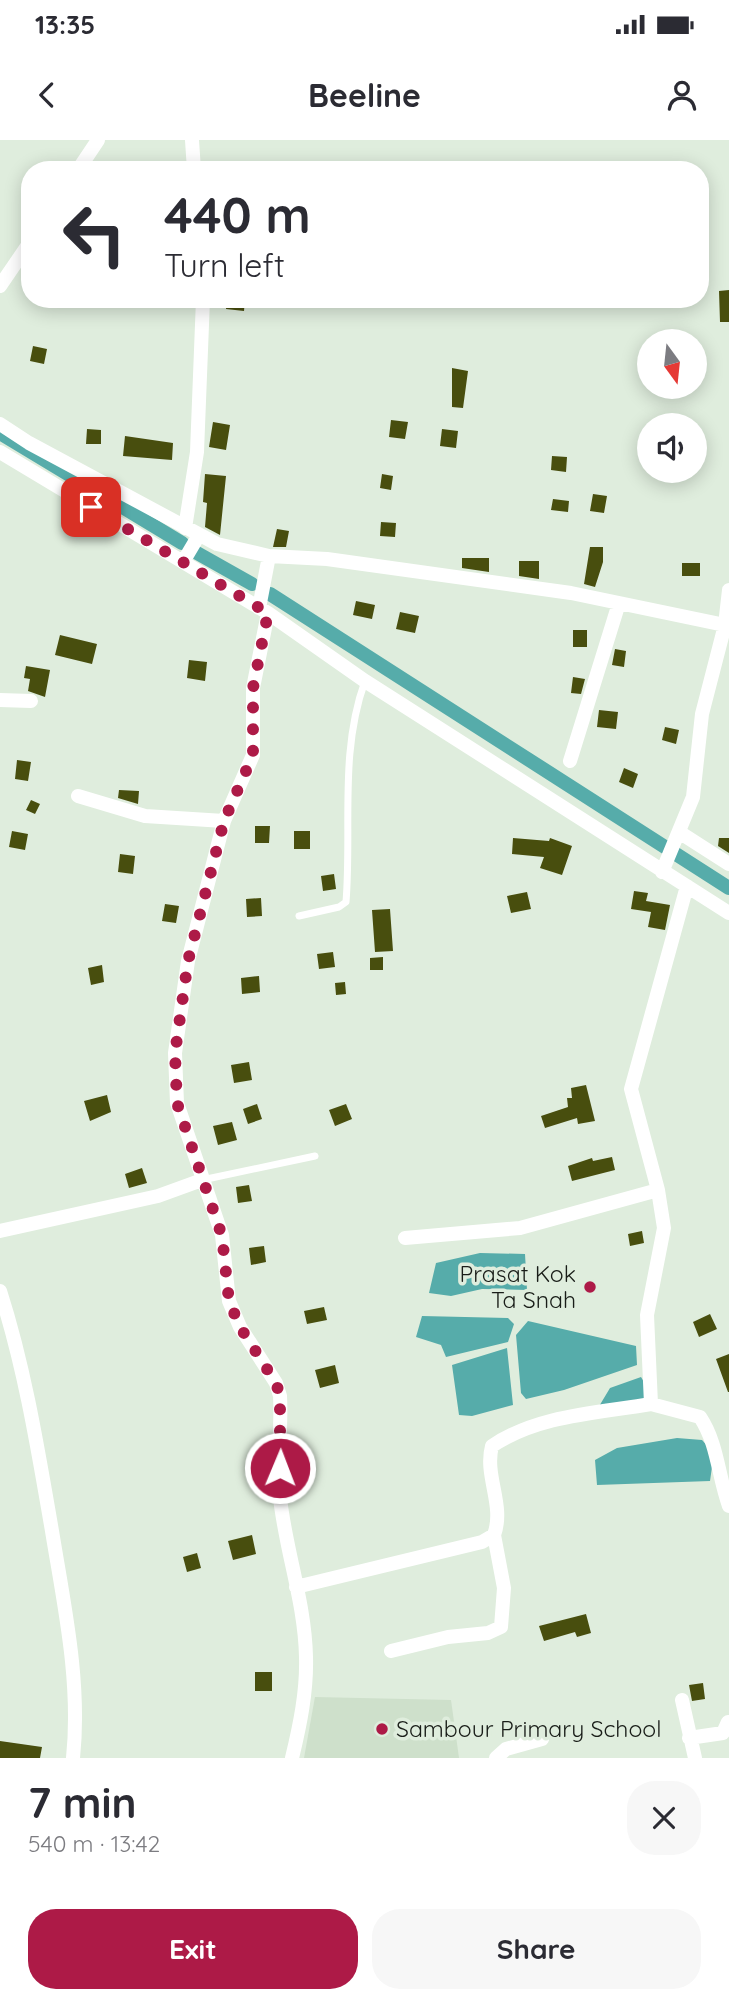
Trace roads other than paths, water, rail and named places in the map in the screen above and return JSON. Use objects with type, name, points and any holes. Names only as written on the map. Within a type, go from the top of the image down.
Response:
[{"type":"street","points":[[84,161],[98,140]]},
{"type":"street","points":[[192,140],[193,161]]},
{"type":"street","points":[[0,286],[21,255]]},
{"type":"street","points":[[183,562],[192,531],[203,308]]},
{"type":"street","points":[[0,424],[29,443],[218,544],[269,555],[327,559],[571,593],[727,626]]},
{"type":"street","points":[[0,452],[264,611],[365,681],[729,913]]},
{"type":"street","points":[[269,555],[253,688],[253,755],[224,821],[188,961],[175,1053],[177,1103],[222,1236],[229,1301],[240,1327],[276,1383],[280,1396],[280,1495],[306,1658],[302,1715],[292,1758]]},
{"type":"street","points":[[662,872],[693,797],[702,714],[727,626],[729,590]]},
{"type":"street","points":[[570,761],[620,603]]},
{"type":"street","points":[[0,700],[31,701]]},
{"type":"street","points":[[78,796],[145,816],[224,821]]},
{"type":"street","points":[[679,832],[729,864]]},
{"type":"street","points":[[651,1404],[646,1315],[664,1228],[658,1190],[631,1089],[687,886]]},
{"type":"street","points":[[0,1231],[158,1196],[202,1180]]},
{"type":"street","points":[[405,1238],[520,1228],[658,1190]]},
{"type":"street","points":[[0,1291],[18,1349],[67,1619],[77,1720],[73,1758]]},
{"type":"street","points":[[391,1651],[449,1637],[488,1633],[501,1627],[504,1588],[494,1535],[500,1520],[489,1459],[492,1446],[506,1436],[572,1415],[651,1404],[700,1417],[713,1439],[720,1481],[729,1506]]},
{"type":"street","points":[[296,1587],[482,1542],[494,1535]]},
{"type":"street","points":[[682,1700],[695,1758]]},
{"type":"street","points":[[689,1738],[723,1733],[729,1722]]},
{"type":"street","points":[[496,1758],[506,1749],[542,1739]]},
{"type":"lane","points":[[299,916],[346,902],[349,757],[357,703],[365,681]]},
{"type":"lane","points":[[202,1180],[315,1156]]},
{"type":"water","points":[[480,1253],[525,1254],[527,1290],[482,1289],[451,1296],[429,1293],[436,1263]]},
{"type":"water","points":[[422,1316],[508,1318],[514,1324],[508,1342],[446,1357],[441,1345],[416,1337]]},
{"type":"water","points":[[528,1321],[636,1346],[637,1365],[564,1390],[526,1399],[521,1393],[516,1335]]},
{"type":"water","points":[[507,1348],[513,1405],[472,1416],[459,1415],[452,1365]]},
{"type":"water","points":[[641,1377],[649,1390],[644,1404],[598,1408],[610,1388]]},
{"type":"water","points":[[677,1438],[702,1440],[714,1453],[710,1481],[597,1485],[595,1460],[617,1448]]},
{"type":"waterway","points":[[0,433],[182,543]]},
{"type":"waterway","points":[[197,553],[252,584]]},
{"type":"waterway","points":[[270,594],[729,888]]},
{"type":"place","name":"Prasat Kok Ta Snah","points":[[590,1287]]},
{"type":"place","name":"Sambour Primary School","points":[[382,1729]]}]
